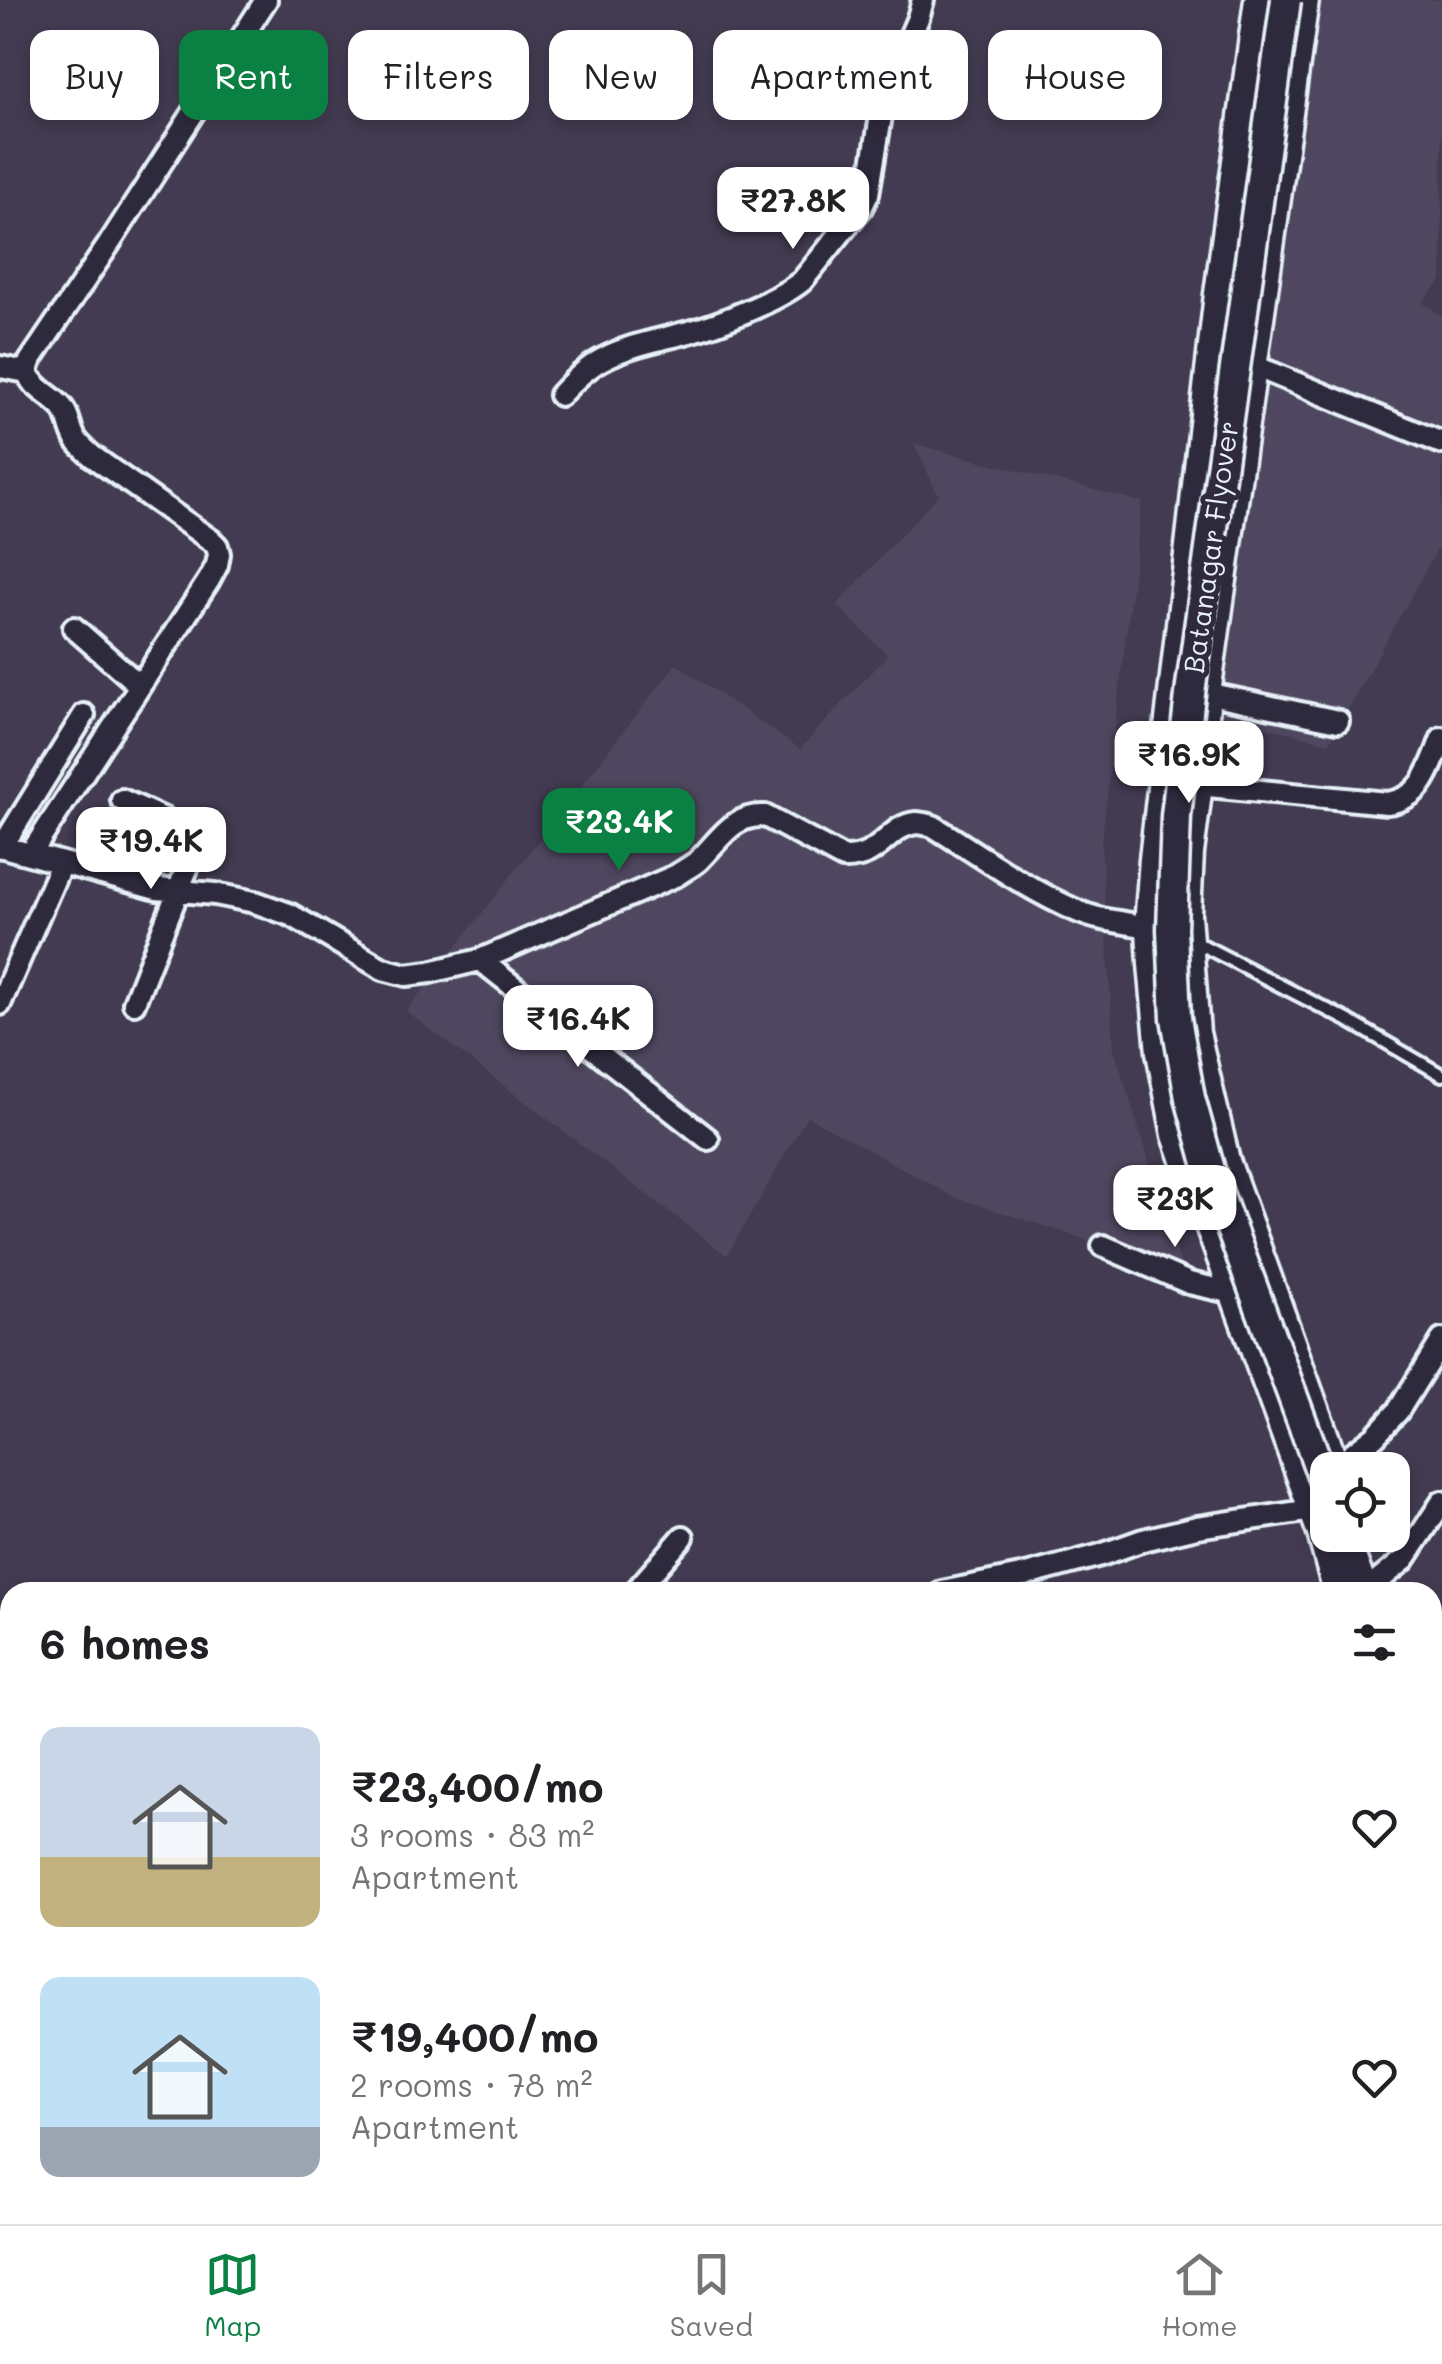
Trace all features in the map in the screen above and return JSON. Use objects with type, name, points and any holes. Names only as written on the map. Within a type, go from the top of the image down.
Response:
[{"type":"street","points":[[31,853],[209,580],[219,554],[217,546],[79,444],[65,411],[30,380],[30,361],[266,0]]},
{"type":"street","points":[[560,395],[582,372],[602,359],[694,331],[775,298],[802,281],[868,194],[881,116],[923,0]]},
{"type":"street","points":[[1259,0],[1182,608],[1154,859],[1152,928],[1162,1052],[1177,1135],[1234,1294],[1312,1452]]},
{"type":"street","name":"Batanagar Flyover","points":[[1286,0],[1191,686],[1176,816],[1172,929],[1176,1018],[1203,1146],[1316,1452]]},
{"type":"street","points":[[1304,0],[1206,692],[1188,853],[1186,914],[1195,1033],[1225,1161],[1318,1452]]},
{"type":"street","points":[[1252,365],[1442,443]]},
{"type":"street","points":[[0,368],[27,372]]},
{"type":"street","points":[[74,628],[140,686]]},
{"type":"street","points":[[1206,692],[1338,722]]},
{"type":"street","points":[[84,715],[1,846],[157,889],[255,902],[291,915],[383,969],[406,975],[480,960],[677,874],[696,864],[735,823],[751,815],[765,816],[843,858],[872,852],[900,829],[917,823],[933,826],[1026,885],[1078,912],[1188,938]]},
{"type":"street","points":[[1198,785],[1402,802],[1424,780],[1442,738]]},
{"type":"street","points":[[122,800],[197,837],[134,1003]]},
{"type":"street","points":[[0,1004],[61,864]]},
{"type":"street","points":[[480,960],[708,1139]]},
{"type":"street","points":[[1102,1246],[1189,1283],[1234,1294]]},
{"type":"street","points":[[1360,1452],[1398,1411],[1442,1340]]},
{"type":"street","points":[[988,1582],[1044,1570],[1310,1490]]},
{"type":"street","points":[[1381,1582],[1404,1560],[1442,1502]]},
{"type":"street","points":[[644,1582],[683,1537]]},
{"type":"street","points":[[1334,1552],[1337,1582]]},
{"type":"street","points":[[1353,1552],[1370,1582]]},
{"type":"street","points":[[1365,1552],[1372,1582]]},
{"type":"lane","points":[[1188,938],[1350,1021],[1442,1076]]},
{"type":"shaded area","points":[[1313,0],[1442,0],[1442,280],[1422,302],[1442,316],[1442,541],[1329,743],[1216,714],[1284,247]]},
{"type":"shaded area","points":[[914,444],[1142,502],[1101,845],[1114,1049],[1183,1271],[954,1197],[807,1116],[727,1256],[406,1011],[676,664],[800,749],[887,655],[837,605],[938,495]]}]
